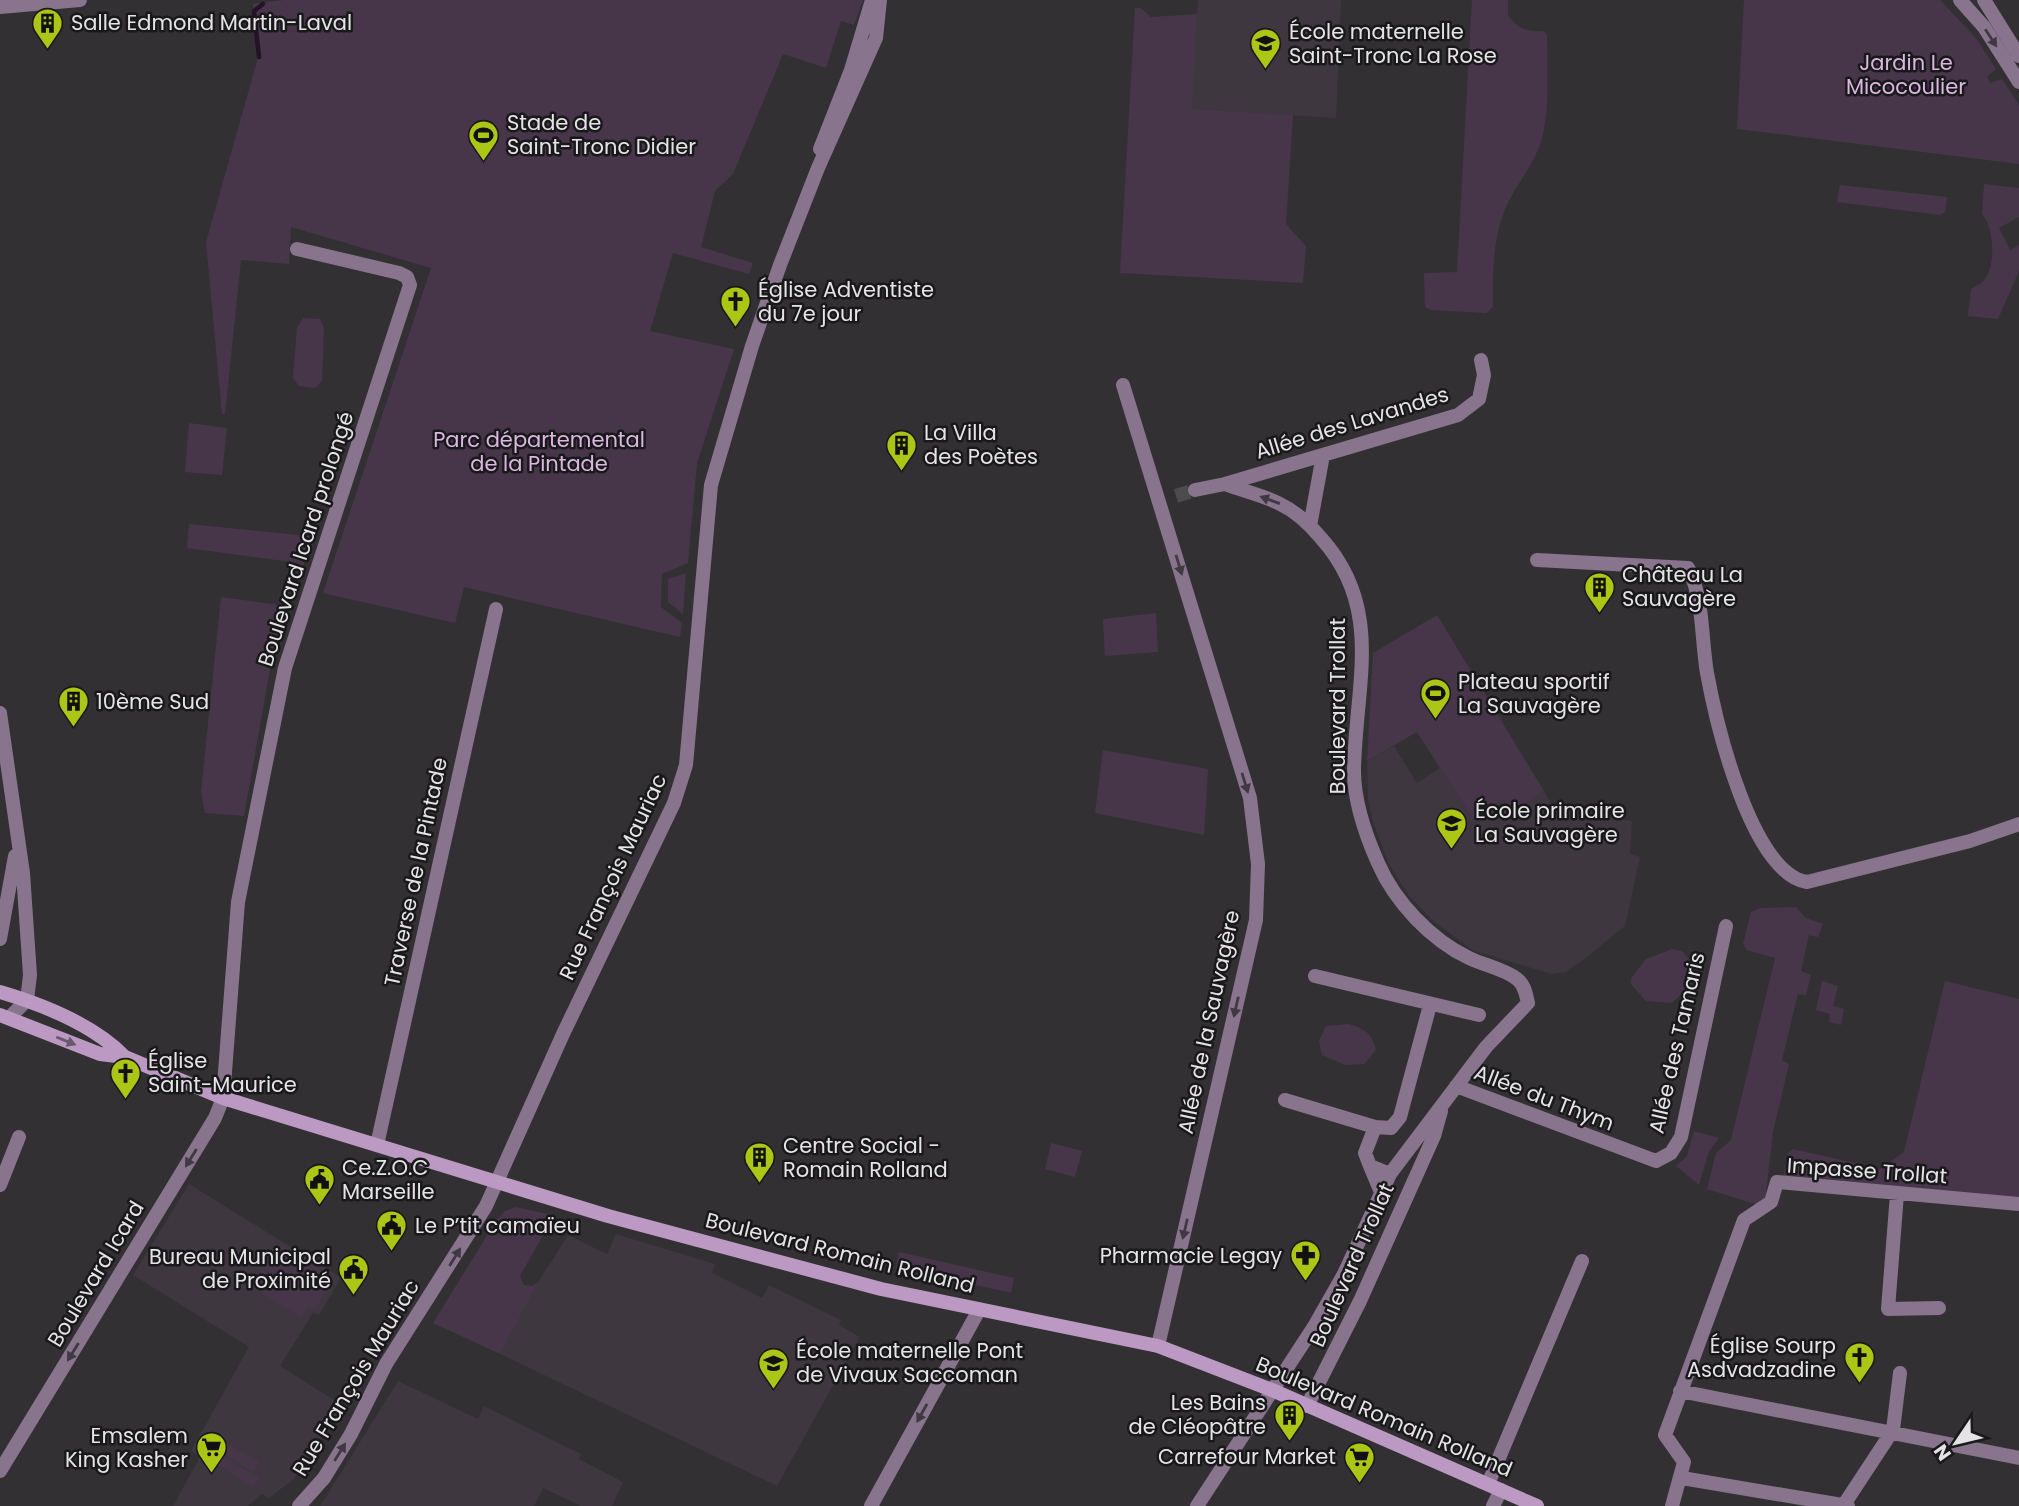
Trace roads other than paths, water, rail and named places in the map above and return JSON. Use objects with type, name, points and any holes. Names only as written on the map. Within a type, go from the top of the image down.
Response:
[{"type":"main road","name":"Boulevard Romain Rolland","points":[[0,992],[27,1000],[107,1039],[125,1056]]},
{"type":"main road","name":"Boulevard Romain Rolland","points":[[4,1016],[100,1054],[125,1056],[223,1098],[608,1216],[850,1281],[1158,1346],[1272,1390],[1536,1506]]},
{"type":"street","points":[[0,7],[80,0]]},
{"type":"street","name":"Rue François Mauriac","points":[[818,168],[820,146],[851,70],[872,0]]},
{"type":"street","name":"Rue François Mauriac","points":[[299,1506],[324,1478],[351,1434],[386,1364],[483,1211],[563,1034],[674,803],[687,765],[710,485],[752,346],[818,168],[876,38],[880,0]]},
{"type":"street","points":[[1960,0],[1984,27],[2019,82]]},
{"type":"street","points":[[1984,0],[2019,56]]},
{"type":"street","name":"Boulevard Icard prolongé","points":[[223,1098],[238,902],[285,668],[410,285],[407,277],[400,273],[297,249]]},
{"type":"street","name":"Allée des Lavandes","points":[[1195,490],[1225,484],[1458,415],[1479,399],[1484,375],[1481,360]]},
{"type":"street","name":"Allée de la Sauvagère","points":[[1123,385],[1250,798],[1258,864],[1256,920],[1158,1346]]},
{"type":"street","points":[[1310,526],[1323,455]]},
{"type":"street","name":"Boulevard Trollat","points":[[1197,1506],[1315,1325],[1344,1274],[1390,1174],[1444,1099],[1486,1047],[1528,1003],[1526,992],[1518,979],[1455,951],[1416,919],[1378,864],[1359,809],[1354,773],[1363,628],[1356,594],[1339,561],[1310,526],[1281,504],[1225,484]]},
{"type":"street","points":[[1160,500],[1176,496]]},
{"type":"street","points":[[1537,560],[1688,568],[1696,584],[1707,673],[1715,708],[1744,810],[1760,842],[1795,880],[1807,882],[1970,841],[2019,824]]},
{"type":"street","name":"Traverse de la Pintade","points":[[377,1145],[496,609]]},
{"type":"street","points":[[0,713],[28,932],[30,975],[27,1000],[4,1016]]},
{"type":"street","points":[[17,844],[1,935],[28,932]]},
{"type":"street","name":"Allée des Tamaris","points":[[1656,1161],[1671,1153],[1681,1137],[1726,926]]},
{"type":"street","points":[[1315,976],[1479,1015]]},
{"type":"street","points":[[1285,1100],[1376,1128],[1391,1128],[1400,1117],[1430,1005]]},
{"type":"street","name":"Allée du Thym","points":[[1456,1086],[1640,1158],[1656,1161]]},
{"type":"street","name":"Boulevard Icard","points":[[0,1471],[215,1118],[223,1098]]},
{"type":"street","name":"Boulevard Trollat","points":[[1307,1406],[1360,1301],[1434,1136],[1444,1099]]},
{"type":"street","points":[[1376,1128],[1366,1153],[1375,1184],[1381,1192]]},
{"type":"street","points":[[0,1185],[19,1137]]},
{"type":"street","points":[[1370,1166],[1390,1174]]},
{"type":"street","name":"Impasse Trollat","points":[[1682,1478],[1684,1462],[1665,1435],[1744,1220],[1771,1202],[1777,1182],[2019,1203]]},
{"type":"street","points":[[1897,1194],[1888,1309],[1939,1308]]},
{"type":"street","points":[[1493,1506],[1494,1487],[1582,1261]]},
{"type":"street","points":[[871,1506],[979,1310]]},
{"type":"street","points":[[1672,1506],[1682,1478],[1845,1506],[1892,1430],[1900,1373]]},
{"type":"street","points":[[1680,1391],[1892,1430],[2019,1458]]},
{"type":"waterway","points":[[259,57],[254,11],[263,4]]},
{"type":"tunnel","points":[[1176,496],[1195,490]]},
{"type":"place","name":"Salle Edmond Martin-Laval","points":[[48,50]]},
{"type":"place","name":"École maternelle Saint-Tronc La Rose","points":[[1266,71]]},
{"type":"place","name":"Stade de Saint-Tronc Didier","points":[[484,162]]},
{"type":"place","name":"Église Adventiste du 7e jour","points":[[735,329]]},
{"type":"place","name":"La Villa des Poètes","points":[[901,472]]},
{"type":"place","name":"Château La Sauvagère","points":[[1599,614]]},
{"type":"place","name":"Plateau sportif La Sauvagère","points":[[1435,721]]},
{"type":"place","name":"10ème Sud","points":[[73,729]]},
{"type":"place","name":"École primaire La Sauvagère","points":[[1452,850]]},
{"type":"place","name":"Église Saint-Maurice","points":[[125,1100]]},
{"type":"place","name":"Centre Social - Romain Rolland","points":[[760,1185]]},
{"type":"place","name":"Ce.Z.O.C Marseille","points":[[319,1207]]},
{"type":"place","name":"Le P’tit camaïeu","points":[[392,1253]]},
{"type":"place","name":"Pharmacie Legay","points":[[1305,1283]]},
{"type":"place","name":"Bureau Municipal de Proximité","points":[[354,1296]]},
{"type":"place","name":"Église Sourp Asdvadzadine","points":[[1859,1385]]},
{"type":"place","name":"École maternelle Pont de Vivaux Saccoman","points":[[773,1390]]},
{"type":"place","name":"Les Bains de Cléopâtre","points":[[1289,1442]]},
{"type":"place","name":"Emsalem King Kasher","points":[[211,1475]]},
{"type":"place","name":"Carrefour Market","points":[[1359,1484]]},
{"type":"park label","name":"Jardin Le Micocoulier","points":[[1906,75]]},
{"type":"park label","name":"Parc départemental de la Pintade","points":[[539,452]]}]
